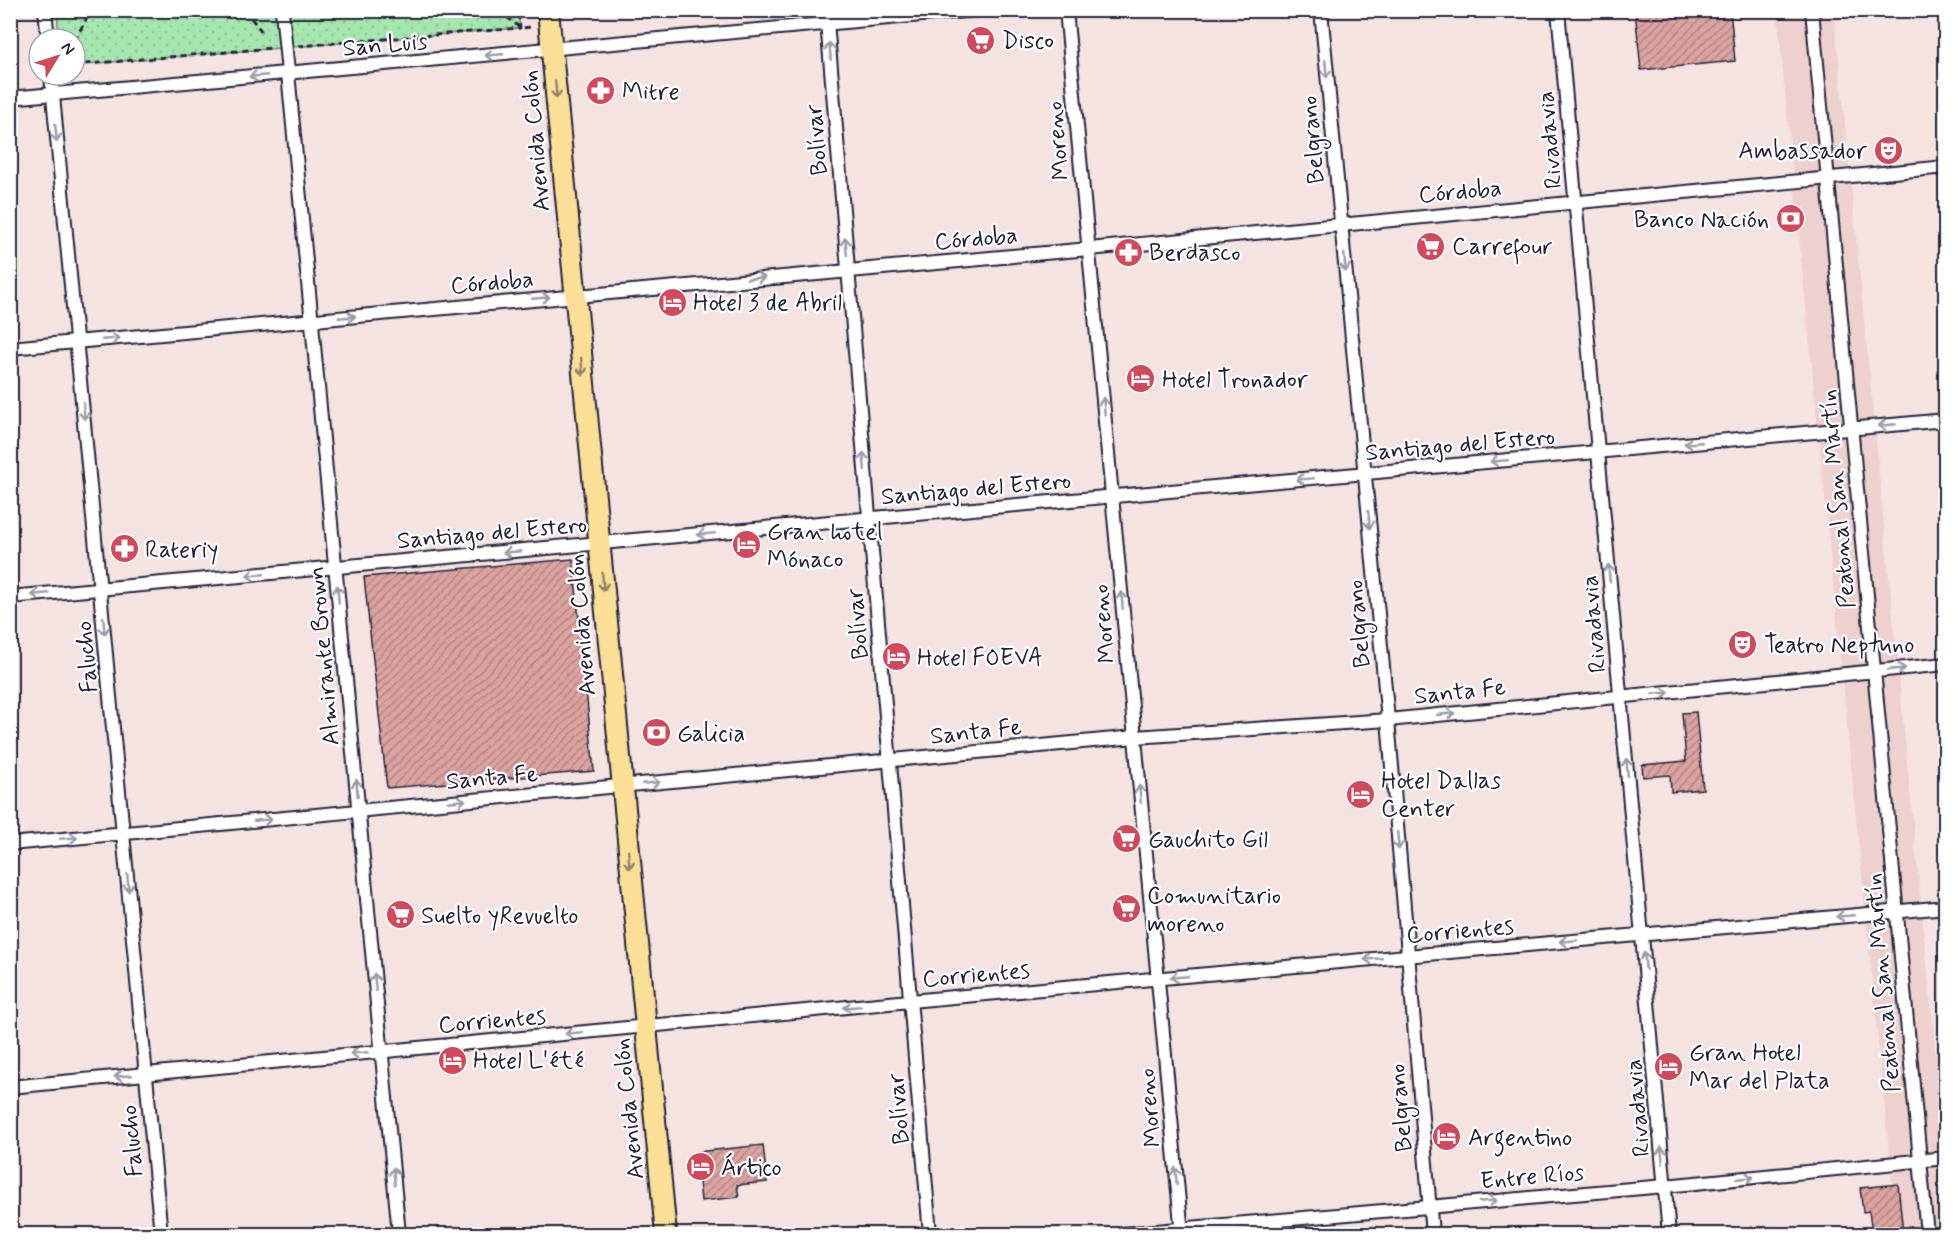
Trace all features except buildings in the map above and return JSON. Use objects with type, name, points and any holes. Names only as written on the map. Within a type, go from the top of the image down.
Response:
[{"type":"main road","name":"Avenida Colón","points":[[548,10],[666,1234]]},
{"type":"street","points":[[45,10],[47,27]]},
{"type":"street","name":"Almirante Brown","points":[[282,10],[399,1234]]},
{"type":"street","name":"Bolívar","points":[[826,10],[930,1234]]},
{"type":"street","name":"San Luis","points":[[10,98],[977,10]]},
{"type":"street","name":"Moreno","points":[[1066,10],[1182,1232]]},
{"type":"street","name":"Belgrano","points":[[1321,10],[1388,720],[1432,1234]]},
{"type":"street","name":"Rivadavia","points":[[1558,10],[1670,1234]]},
{"type":"street","name":"Peatonal San Martín","points":[[1812,10],[1927,1234]]},
{"type":"street","name":"Falucho","points":[[52,87],[161,1234]]},
{"type":"street","name":"Córdoba","points":[[10,348],[1089,249],[1946,167]]},
{"type":"street","name":"Santiago del Estero","points":[[10,597],[1946,420]]},
{"type":"street","name":"Santa Fe","points":[[10,844],[1135,736],[1388,720],[1946,664]]},
{"type":"street","name":"Corrientes","points":[[10,1087],[910,1001],[1946,907]]},
{"type":"street","name":"Entre Ríos","points":[[1122,1234],[1182,1232],[1430,1206],[1665,1186],[1946,1158]]},
{"type":"path","points":[[82,27],[91,10]]},
{"type":"path","points":[[245,10],[262,32]]},
{"type":"path","points":[[499,10],[520,28]]},
{"type":"path","points":[[518,10],[520,28]]},
{"type":"path","points":[[87,64],[520,28]]},
{"type":"shaded area","points":[[1777,11],[1834,11],[1945,1151],[1945,1234],[1897,1234]]},
{"type":"green space","points":[[518,10],[520,28],[87,64],[87,27],[58,27],[57,11]]},
{"type":"place","name":"Disco","points":[[981,40]]},
{"type":"place","name":"Mitre","points":[[601,91]]},
{"type":"place","name":"Ambassador","points":[[1888,150]]},
{"type":"place","name":"Banco Nación","points":[[1790,219]]},
{"type":"place","name":"Carrefour","points":[[1431,246]]},
{"type":"place","name":"Berdasco","points":[[1128,252]]},
{"type":"place","name":"Hotel 3 de Abril","points":[[672,302]]},
{"type":"place","name":"Hotel Tronador","points":[[1141,379]]},
{"type":"place","name":"Gran hotel Mónaco","points":[[746,545]]},
{"type":"place","name":"Rateriy","points":[[124,549]]},
{"type":"place","name":"Teatro Neptuno","points":[[1743,644]]},
{"type":"place","name":"Hotel FOEVA","points":[[896,657]]},
{"type":"place","name":"Galicia","points":[[656,733]]},
{"type":"place","name":"Hotel Dallas Center","points":[[1360,794]]},
{"type":"place","name":"Gauchito Gil","points":[[1127,839]]},
{"type":"place","name":"Comunitario moreno","points":[[1126,909]]},
{"type":"place","name":"Suelto yRevuelto","points":[[400,915]]},
{"type":"place","name":"Hotel L'été","points":[[452,1060]]},
{"type":"place","name":"Gran Hotel Mar del Plata","points":[[1668,1066]]},
{"type":"place","name":"Argentino","points":[[1447,1137]]},
{"type":"place","name":"Ártico","points":[[700,1167]]}]
